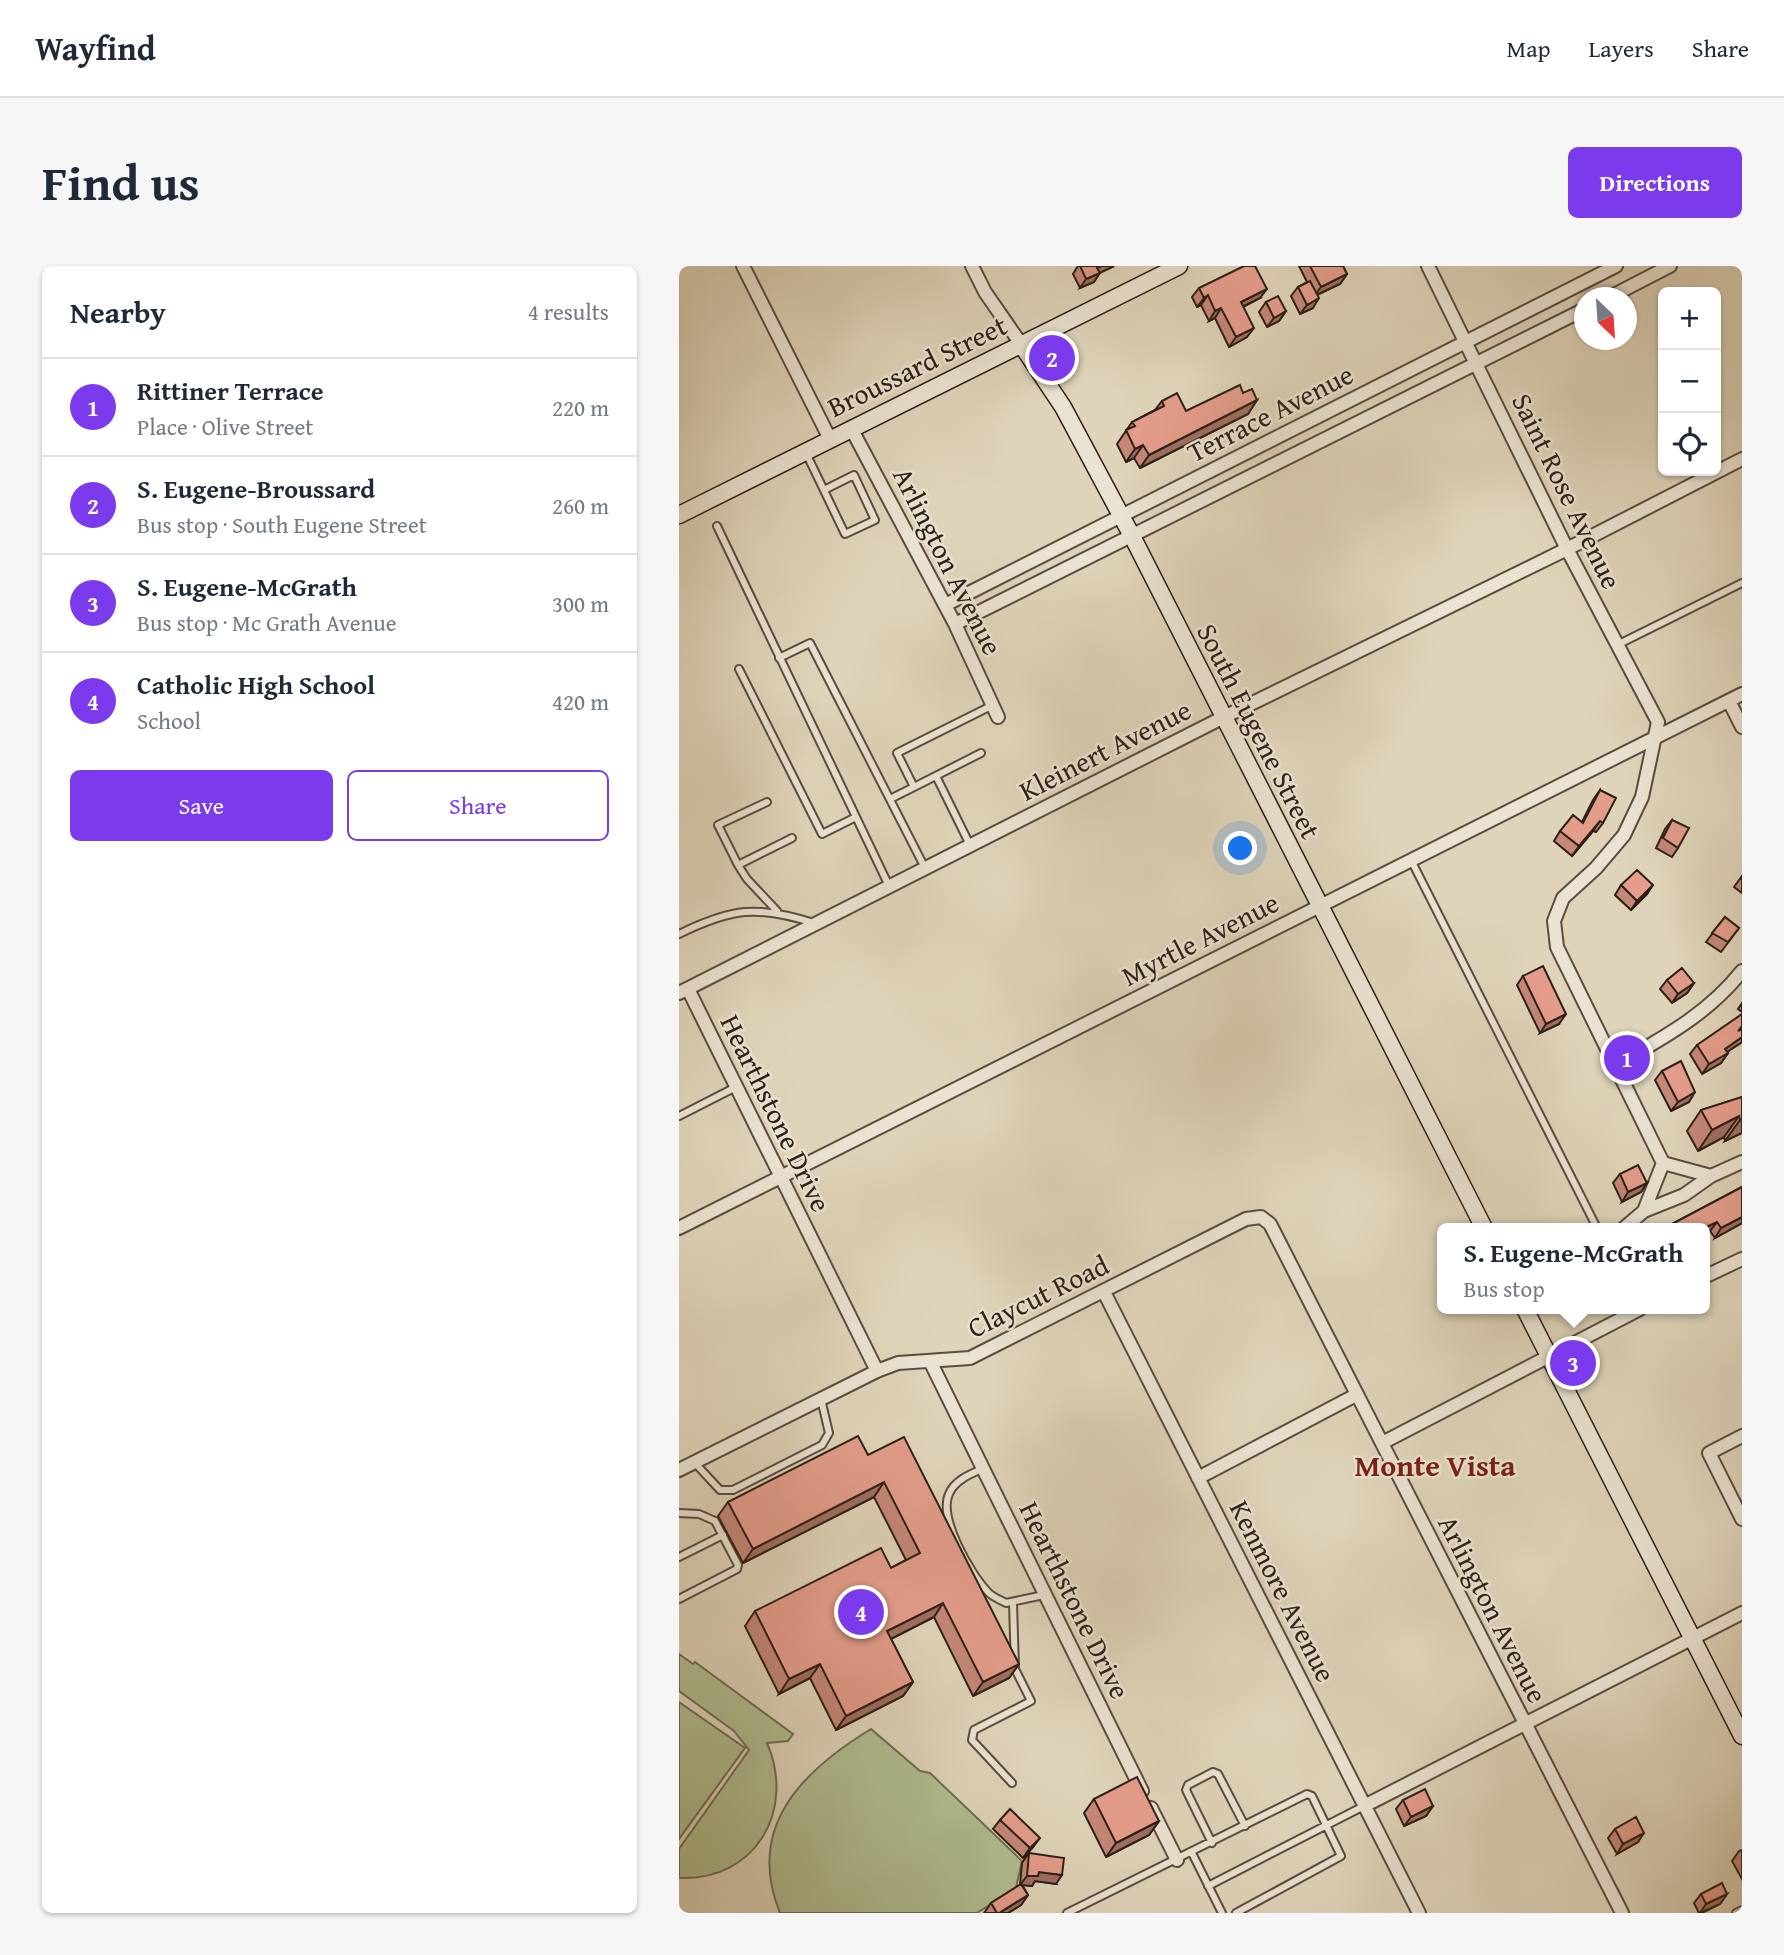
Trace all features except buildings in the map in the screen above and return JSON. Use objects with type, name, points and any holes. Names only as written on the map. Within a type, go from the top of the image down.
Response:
[{"type":"street","points":[[743,266],[830,439]]},
{"type":"street","name":"South Eugene Street","points":[[972,266],[985,292],[1063,407],[1121,515],[1481,1223]]},
{"type":"street","name":"Broussard Street","points":[[679,515],[1179,266]]},
{"type":"street","name":"Saint Rose Avenue","points":[[1427,266],[1567,550],[1658,722],[1656,737]]},
{"type":"street","name":"Terrace Avenue","points":[[945,605],[1616,266]]},
{"type":"street","points":[[1629,287],[1670,266]]},
{"type":"street","name":"Terrace Avenue","points":[[955,624],[1574,314]]},
{"type":"street","name":"Arlington Avenue","points":[[851,428],[955,624],[995,711]]},
{"type":"street","name":"Kleinert Avenue","points":[[683,991],[1222,718],[1567,550],[1742,458]]},
{"type":"street","name":"Myrtle Avenue","points":[[679,1228],[1742,694]]},
{"type":"street","points":[[1729,701],[1742,727]]},
{"type":"street","points":[[1644,1211],[1663,1163],[1557,947],[1554,920],[1563,898],[1596,868],[1624,835],[1641,797],[1656,737]]},
{"type":"street","points":[[1616,1065],[1693,1019],[1720,998],[1742,971]]},
{"type":"street","name":"Hearthstone Drive","points":[[683,991],[736,1087],[877,1371]]},
{"type":"street","points":[[1629,1223],[1644,1211],[1684,1195],[1711,1176],[1742,1162]]},
{"type":"street","points":[[1663,1163],[1711,1176]]},
{"type":"street","name":"Arlington Avenue","points":[[1261,1217],[1270,1224],[1622,1913]]},
{"type":"street","name":"Claycut Road","points":[[679,1470],[877,1371],[898,1363],[970,1357],[1246,1219],[1261,1217]]},
{"type":"street","points":[[1710,1274],[1742,1259]]},
{"type":"street","name":"Kenmore Avenue","points":[[1104,1292],[1419,1913]]},
{"type":"street","points":[[1528,1314],[1742,1736]]},
{"type":"street","points":[[1382,1443],[1630,1314]]},
{"type":"street","name":"Hearthstone Drive","points":[[930,1360],[1177,1860]]},
{"type":"street","points":[[1198,1478],[1356,1395]]},
{"type":"street","points":[[1742,1436],[1709,1453],[1742,1519]]},
{"type":"street","points":[[1364,1806],[1742,1613]]},
{"type":"lane","points":[[805,451],[845,534],[875,520],[854,475],[824,490]]},
{"type":"lane","points":[[717,526],[889,886]]},
{"type":"lane","points":[[1617,645],[1742,583]]},
{"type":"lane","points":[[779,658],[810,643],[925,867]]},
{"type":"lane","points":[[739,669],[822,834],[856,817]]},
{"type":"lane","points":[[914,787],[897,753],[995,711]]},
{"type":"lane","points":[[890,799],[981,753]]},
{"type":"lane","points":[[936,776],[970,845]]},
{"type":"lane","points":[[767,802],[718,825],[747,879],[778,911]]},
{"type":"lane","points":[[739,865],[792,838]]},
{"type":"lane","points":[[1411,860],[1594,1223]]},
{"type":"lane","points":[[679,934],[711,918],[753,910],[778,911],[815,923]]},
{"type":"lane","points":[[679,1116],[736,1087]]},
{"type":"lane","points":[[694,1462],[720,1490],[733,1490],[822,1445],[829,1433],[821,1399]]},
{"type":"lane","points":[[982,1469],[965,1476],[949,1493],[945,1508],[951,1531],[988,1593],[1006,1603],[1044,1595]]},
{"type":"lane","points":[[679,1513],[699,1514],[715,1521],[738,1568],[679,1598]]},
{"type":"lane","points":[[679,1557],[723,1535]]},
{"type":"lane","points":[[1012,1783],[972,1740],[974,1730],[1031,1701],[1015,1669],[1013,1603]]},
{"type":"lane","points":[[1212,1843],[1186,1790],[1188,1785],[1213,1772],[1218,1774],[1245,1826]]},
{"type":"lane","points":[[1069,1912],[1307,1794],[1312,1796],[1341,1856],[1338,1861],[1236,1913]]},
{"type":"lane","points":[[1209,1886],[1364,1806]]},
{"type":"lane","points":[[1192,1853],[1222,1913]]},
{"type":"lane","points":[[1736,1913],[1742,1910]]},
{"type":"green space","points":[[679,1654],[693,1664],[695,1662],[793,1734],[788,1741],[767,1743],[775,1768],[776,1793],[772,1816],[763,1837],[748,1854],[729,1868],[706,1876],[679,1878],[679,1849],[749,1750],[734,1731],[679,1691]]},
{"type":"green space","points":[[679,1702],[745,1748],[679,1839]]},
{"type":"green space","points":[[871,1729],[920,1771],[930,1773],[1022,1861],[1016,1888],[977,1913],[780,1913],[771,1882],[770,1854],[775,1828],[787,1804],[803,1783],[823,1763]]},
{"type":"place","name":"S. Eugene-Broussard","points":[[1052,358]]},
{"type":"place","name":"Rittiner Terrace","points":[[1627,1058]]},
{"type":"place","name":"S. Eugene-McGrath","points":[[1573,1363]]},
{"type":"place","name":"Catholic High School","points":[[861,1612]]},
{"type":"district","name":"Monte Vista","points":[[1435,1466]]}]
